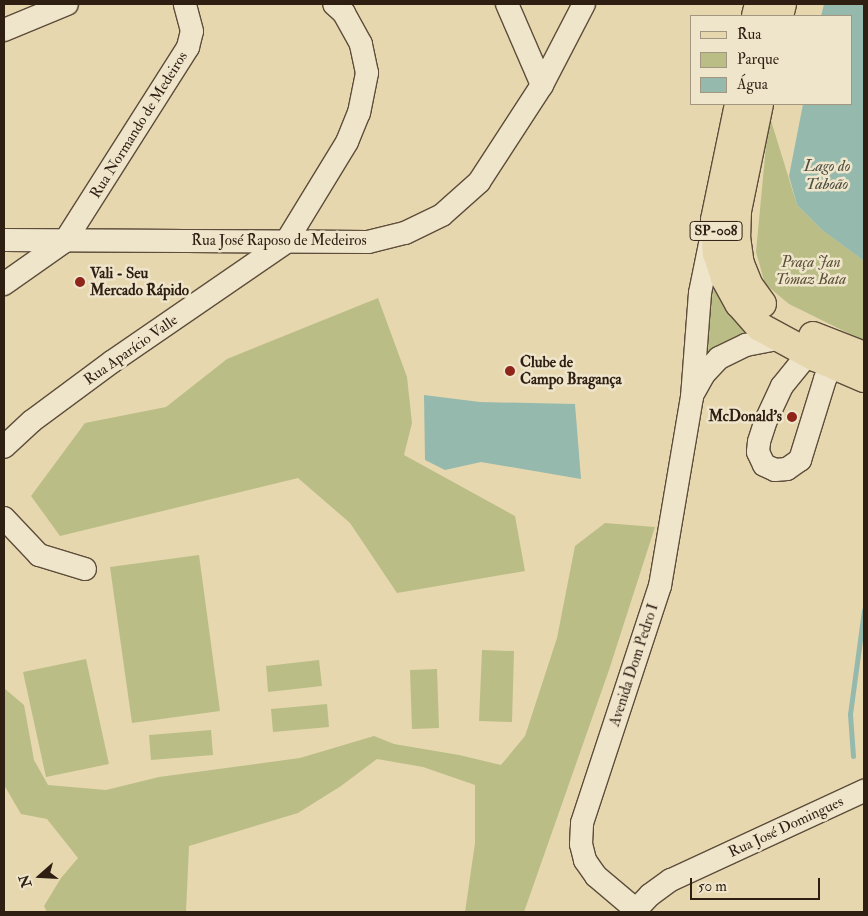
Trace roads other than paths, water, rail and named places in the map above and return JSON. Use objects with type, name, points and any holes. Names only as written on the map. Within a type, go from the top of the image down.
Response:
[{"type":"main road","name":"SP-008","points":[[738,105],[715,220],[717,253],[724,278],[739,303],[760,326],[836,346],[864,356]]},
{"type":"main road","name":"SP-008","points":[[759,105],[738,211],[736,237],[740,264],[749,286],[785,332],[820,359],[864,378]]},
{"type":"street","points":[[4,30],[67,4]]},
{"type":"street","name":"Rua Normando de Medeiros","points":[[65,241],[188,47],[192,31],[185,4]]},
{"type":"street","points":[[286,242],[347,142],[359,113],[367,72],[361,44],[344,13],[334,4]]},
{"type":"street","points":[[507,4],[542,86]]},
{"type":"street","name":"Rua José Raposo de Medeiros","points":[[4,240],[368,242],[406,233],[442,215],[480,182],[542,86],[584,4]]},
{"type":"street","points":[[692,397],[700,293],[715,220]]},
{"type":"street","points":[[4,284],[65,241]]},
{"type":"street","name":"Rua Aparício Valle","points":[[4,447],[32,421],[113,361],[286,242]]},
{"type":"street","points":[[692,397],[704,374],[719,358],[746,345],[785,332]]},
{"type":"street","name":"Avenida Dom Pedro I","points":[[634,911],[596,876],[585,860],[581,844],[582,823],[660,586],[692,397]]},
{"type":"street","points":[[4,518],[39,555],[85,569]]},
{"type":"street","name":"Rua José Domingues","points":[[634,911],[671,880],[864,790]]},
{"type":"water","name":"Lago do Taboão","points":[[824,4],[864,4],[864,261],[822,230],[797,205],[789,176],[803,105],[853,105],[853,15],[821,15]]},
{"type":"water","points":[[424,395],[480,402],[575,404],[581,479],[481,462],[445,470],[425,460]]},
{"type":"waterway","points":[[853,756],[850,714],[864,610]]},
{"type":"place","name":"Vali - Seu Mercado Rápido","points":[[80,282]]},
{"type":"place","name":"Clube de Campo Bragança","points":[[510,371]]},
{"type":"place","name":"McDonald's","points":[[792,417]]},
{"type":"park label","name":"Praça Jan Tomaz Bata","points":[[811,270]]}]
